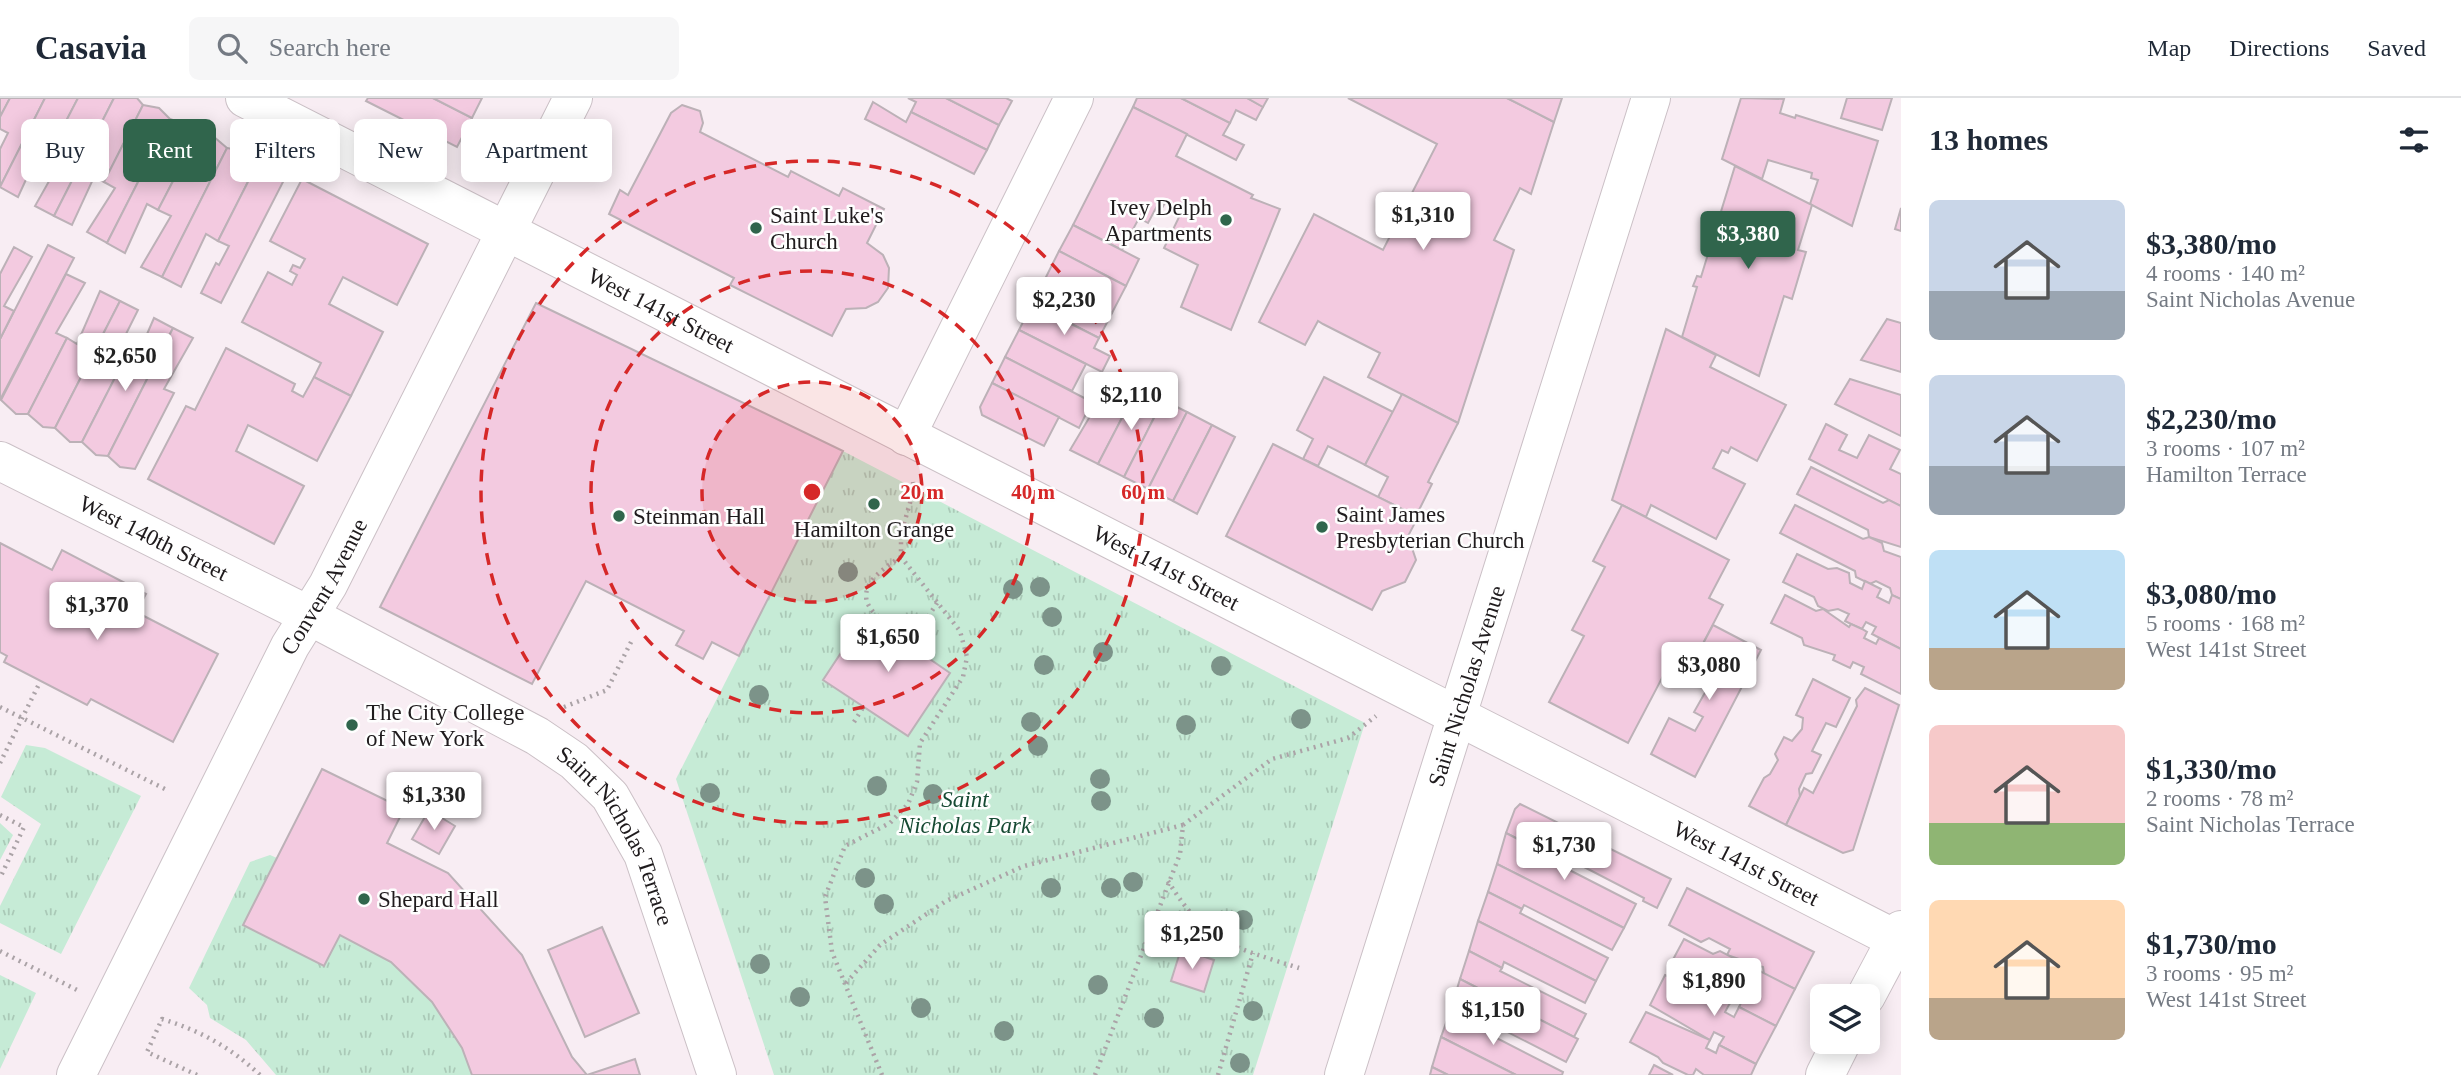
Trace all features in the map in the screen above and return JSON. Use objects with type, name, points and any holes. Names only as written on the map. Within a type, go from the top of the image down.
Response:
[{"type":"street","name":"West 141st Street","points":[[245,98],[1458,715],[1900,933]]},
{"type":"street","name":"Convent Avenue","points":[[76,1075],[308,615],[328,585],[573,98]]},
{"type":"street","points":[[906,436],[1074,98]]},
{"type":"street","name":"Saint Nicholas Avenue","points":[[1344,1075],[1651,98]]},
{"type":"street","name":"West 140th Street","points":[[0,461],[308,615]]},
{"type":"street","name":"Saint Nicholas Terrace","points":[[308,615],[537,736],[574,761],[610,796],[634,835],[653,880],[717,1075]]},
{"type":"street","points":[[1872,984],[1900,933]]},
{"type":"street","points":[[1825,1075],[1836,1054]]},
{"type":"path","points":[[882,1075],[832,952],[825,897],[845,846],[890,823],[908,804],[918,782],[920,743],[963,677],[967,657],[960,631],[939,600],[901,557],[901,534],[914,489],[906,436]]},
{"type":"path","points":[[901,557],[879,572],[866,597],[871,610],[903,633]]},
{"type":"path","points":[[917,634],[939,600]]},
{"type":"path","points":[[564,708],[607,690],[632,640]]},
{"type":"path","points":[[0,763],[39,684]]},
{"type":"path","points":[[854,722],[864,706]]},
{"type":"path","points":[[0,707],[167,790]]},
{"type":"path","points":[[846,983],[880,945],[946,901],[1024,866],[1183,825],[1272,759],[1348,738],[1377,715]]},
{"type":"path","points":[[0,815],[24,827],[0,878]]},
{"type":"path","points":[[1095,1075],[1180,854],[1183,825]]},
{"type":"path","points":[[1168,881],[1180,900],[1212,935],[1253,953],[1299,968]]},
{"type":"path","points":[[0,951],[42,972]]},
{"type":"path","points":[[1218,1075],[1253,953]]},
{"type":"path","points":[[197,1075],[147,1052],[162,1019],[201,1031],[237,1054],[260,1075]]},
{"type":"green space","name":"Saint Nicholas Park","points":[[843,451],[1365,723],[1253,1075],[774,1075],[676,779]]},
{"type":"green space","points":[[26,745],[45,748],[141,796],[61,954],[0,923],[0,906],[41,824],[1,797]]},
{"type":"green space","points":[[0,823],[13,835],[0,860]]},
{"type":"green space","points":[[270,855],[277,858],[340,935],[391,962],[432,1002],[462,1048],[472,1075],[276,1075],[246,1040],[210,1018],[207,1005],[189,988],[250,862]]},
{"type":"green space","points":[[0,975],[36,993],[0,1069]]},
{"type":"building","points":[[0,98],[10,98],[0,117]]},
{"type":"building","points":[[10,98],[45,98],[34,119],[21,119],[21,145],[0,187],[0,149],[8,133],[0,129],[0,117]]},
{"type":"building","points":[[45,98],[78,98],[67,119],[34,119]]},
{"type":"building","points":[[78,98],[114,98],[103,119],[67,119]]},
{"type":"building","points":[[114,98],[137,98],[143,105],[136,119],[123,119],[123,144],[109,172],[109,119],[103,119]]},
{"type":"building","points":[[368,98],[433,98],[472,118],[461,119],[461,139],[457,147],[447,142],[447,119],[402,119],[366,101]]},
{"type":"building","points":[[433,98],[482,98],[472,118]]},
{"type":"building","points":[[908,98],[946,98],[999,125],[987,150],[911,112],[916,102]]},
{"type":"building","points":[[946,98],[1006,98],[1012,101],[999,125]]},
{"type":"building","points":[[1137,98],[1181,98],[1230,123],[1223,135],[1244,145],[1236,160],[1133,107]]},
{"type":"building","points":[[1181,98],[1247,98],[1263,107],[1256,120],[1236,110],[1230,123]]},
{"type":"building","points":[[1247,98],[1268,98],[1263,107]]},
{"type":"building","points":[[1348,98],[1507,98],[1554,122],[1531,194],[1520,188],[1494,240],[1514,250],[1458,423],[1368,377],[1380,353],[1318,321],[1305,345],[1259,322],[1314,214],[1383,250],[1437,144]]},
{"type":"building","points":[[1507,98],[1562,98],[1554,122]]},
{"type":"building","points":[[1741,98],[1784,99],[1780,113],[1795,118],[1796,115],[1878,141],[1852,226],[1810,204],[1818,180],[1811,178],[1812,173],[1768,160],[1762,179],[1722,159]]},
{"type":"building","points":[[1847,98],[1892,98],[1882,130],[1841,118]]},
{"type":"building","points":[[873,102],[906,122],[911,112],[987,150],[974,174],[865,119]]},
{"type":"building","points":[[143,105],[159,108],[170,119],[136,119]]},
{"type":"building","name":"Saint Luke's Church","points":[[682,105],[700,111],[703,123],[700,132],[788,177],[791,171],[839,196],[843,188],[884,209],[867,243],[883,255],[889,268],[888,288],[878,302],[866,308],[846,309],[832,336],[730,285],[734,278],[609,214],[620,190],[628,195],[671,113]]},
{"type":"building","name":"Ivey Delph Apartments","points":[[1133,107],[1187,134],[1176,156],[1253,195],[1251,198],[1280,209],[1231,330],[1181,307],[1198,265],[1164,248],[1182,211],[1165,203],[1162,208],[1157,206],[1148,223],[1139,218],[1122,250],[1073,225]]},
{"type":"building","points":[[216,139],[227,148],[216,170]]},
{"type":"building","points":[[123,144],[123,182],[138,182],[107,243],[87,232],[115,188],[104,182],[109,182],[109,172]]},
{"type":"building","points":[[21,145],[21,182],[25,182],[18,197],[0,187]]},
{"type":"building","points":[[227,148],[230,149],[230,182],[248,182],[218,241],[206,234],[181,287],[162,277],[210,182],[216,182],[216,170]]},
{"type":"building","points":[[1735,166],[1812,205],[1798,250],[1806,252],[1792,299],[1784,296],[1759,376],[1682,337],[1697,287],[1693,286],[1697,276],[1701,277],[1712,241],[1708,240],[1711,229],[1715,231]]},
{"type":"building","points":[[49,182],[71,182],[54,216],[35,206]]},
{"type":"building","points":[[71,182],[92,182],[72,225],[54,216]]},
{"type":"building","points":[[138,182],[173,182],[158,210],[147,204],[125,253],[107,243]]},
{"type":"building","points":[[173,182],[210,182],[162,277],[141,267],[171,216],[158,210]]},
{"type":"building","points":[[248,182],[283,182],[221,303],[201,293],[216,263],[219,265],[229,246],[218,241]]},
{"type":"building","points":[[300,182],[308,182],[428,244],[397,305],[343,277],[329,304],[383,332],[351,396],[314,377],[321,363],[242,322],[268,272],[292,285],[297,275],[290,271],[293,265],[300,268],[305,259],[270,241]]},
{"type":"building","points":[[1901,208],[1901,231],[1895,229]]},
{"type":"building","points":[[1073,225],[1139,259],[1126,286],[1059,251]]},
{"type":"building","points":[[48,245],[74,258],[0,400],[0,339]]},
{"type":"building","points":[[14,247],[32,257],[4,306],[14,311],[0,339],[0,274]]},
{"type":"building","points":[[1059,251],[1126,286],[1112,313],[1045,279]]},
{"type":"building","points":[[66,274],[85,283],[56,333],[67,338],[28,414],[16,414],[1,400]]},
{"type":"building","points":[[1045,279],[1112,313],[1099,338],[1032,304]]},
{"type":"building","points":[[100,291],[120,301],[55,428],[43,427],[28,414],[67,338],[77,344]]},
{"type":"building","points":[[120,301],[138,310],[112,362],[121,366],[82,442],[70,442],[55,428]]},
{"type":"building","name":"Steinman Hall","points":[[536,303],[843,451],[739,656],[712,642],[703,659],[676,645],[684,631],[586,581],[532,684],[380,607]]},
{"type":"building","points":[[1032,304],[1099,338],[1094,348],[1110,356],[1102,372],[1019,330]]},
{"type":"building","points":[[154,318],[173,328],[108,456],[96,455],[82,442],[121,366],[131,371]]},
{"type":"building","points":[[1887,319],[1901,323],[1901,372],[1861,360]]},
{"type":"building","points":[[173,328],[193,338],[164,389],[174,393],[135,469],[120,467],[108,456]]},
{"type":"building","points":[[1666,329],[1716,355],[1710,367],[1786,405],[1757,461],[1731,447],[1728,453],[1722,450],[1713,468],[1745,484],[1716,539],[1651,505],[1646,517],[1612,500]]},
{"type":"building","points":[[1019,330],[1086,364],[1072,391],[1005,357]]},
{"type":"building","points":[[226,348],[295,384],[292,391],[303,397],[314,377],[351,396],[317,461],[248,425],[236,451],[304,486],[274,544],[148,479],[186,406],[195,410]]},
{"type":"building","points":[[1005,357],[1092,402],[1079,428],[992,383]]},
{"type":"building","points":[[1114,376],[1138,387],[1098,464],[1070,450]]},
{"type":"building","points":[[1324,377],[1393,412],[1365,465],[1328,446],[1318,466],[1303,459],[1313,439],[1297,430]]},
{"type":"building","points":[[1850,379],[1901,395],[1901,436],[1835,404]]},
{"type":"building","points":[[992,383],[1059,417],[1044,446],[982,415],[980,407]]},
{"type":"building","points":[[1138,387],[1163,400],[1124,477],[1098,464]]},
{"type":"building","points":[[1402,394],[1458,423],[1428,482],[1432,484],[1416,516],[1378,497],[1388,477],[1365,465]]},
{"type":"building","points":[[1163,400],[1187,412],[1148,489],[1124,477]]},
{"type":"building","points":[[1187,412],[1212,425],[1173,501],[1148,489]]},
{"type":"building","points":[[1826,424],[1847,435],[1839,450],[1857,458],[1869,435],[1900,450],[1890,469],[1901,474],[1901,506],[1809,459]]},
{"type":"building","points":[[1212,425],[1235,437],[1197,514],[1173,501]]},
{"type":"building","name":"Saint James Presbyterian Church","points":[[1273,444],[1418,517],[1408,536],[1416,560],[1405,582],[1382,591],[1372,610],[1226,536]]},
{"type":"building","points":[[1811,467],[1883,503],[1889,500],[1901,506],[1901,547],[1869,537],[1868,530],[1797,494]]},
{"type":"building","points":[[1622,505],[1729,560],[1709,598],[1723,605],[1681,686],[1663,676],[1628,743],[1549,702],[1584,636],[1572,630],[1605,567],[1593,561]]},
{"type":"building","points":[[1795,505],[1863,539],[1869,537],[1882,543],[1884,551],[1901,557],[1901,599],[1892,595],[1890,588],[1876,581],[1870,584],[1856,577],[1855,571],[1780,533]]},
{"type":"building","points":[[0,543],[52,570],[62,550],[146,594],[136,612],[218,654],[173,742],[91,699],[87,705],[4,662],[7,656],[0,652]]},
{"type":"building","points":[[1797,554],[1828,569],[1837,568],[1849,573],[1850,583],[1862,589],[1865,581],[1881,589],[1877,597],[1889,603],[1892,595],[1901,599],[1901,649],[1872,634],[1876,627],[1866,622],[1862,629],[1851,624],[1845,621],[1849,614],[1838,609],[1828,611],[1818,606],[1814,597],[1783,582]]},
{"type":"building","points":[[1785,595],[1816,611],[1823,609],[1849,627],[1851,624],[1862,629],[1867,632],[1864,638],[1876,644],[1879,638],[1901,649],[1901,694],[1861,674],[1864,667],[1853,662],[1850,668],[1833,660],[1835,655],[1804,645],[1802,638],[1771,623]]},
{"type":"building","points":[[866,615],[900,638],[907,627],[928,642],[921,653],[950,673],[908,736],[823,680]]},
{"type":"building","points":[[1713,625],[1761,650],[1695,777],[1651,754],[1669,718],[1695,731],[1703,717],[1694,712],[1720,666],[1697,655]]},
{"type":"building","points":[[1813,679],[1850,698],[1836,727],[1826,723],[1812,751],[1821,755],[1812,773],[1806,774],[1799,789],[1800,797],[1786,825],[1749,806],[1764,778],[1770,774],[1778,760],[1775,754],[1784,737],[1792,741],[1802,729],[1803,718],[1796,715]]},
{"type":"building","points":[[1865,688],[1899,705],[1853,850],[1843,853],[1786,825],[1804,788],[1813,793],[1857,706],[1856,700]]},
{"type":"building","name":"Shepard Hall","points":[[322,769],[404,809],[387,843],[448,873],[522,955],[572,1057],[587,1075],[472,1075],[462,1048],[432,1002],[391,962],[340,935],[324,966],[243,925]]},
{"type":"building","points":[[1520,804],[1671,879],[1657,908],[1643,901],[1644,898],[1532,840],[1530,845],[1506,833],[1515,809]]},
{"type":"building","points":[[429,810],[455,826],[439,854],[412,839]]},
{"type":"building","points":[[1506,833],[1539,850],[1540,855],[1636,904],[1624,928],[1497,864]]},
{"type":"building","points":[[1497,864],[1624,928],[1612,950],[1524,905],[1522,909],[1488,892]]},
{"type":"building","points":[[1687,888],[1814,952],[1795,989],[1764,974],[1763,967],[1727,955],[1730,949],[1709,938],[1701,942],[1669,925]]},
{"type":"building","points":[[1488,892],[1522,909],[1520,913],[1608,958],[1596,981],[1478,921]]},
{"type":"building","points":[[1478,921],[1596,981],[1585,1003],[1504,962],[1502,968],[1469,951]]},
{"type":"building","points":[[602,927],[639,1013],[585,1037],[548,950]]},
{"type":"building","points":[[1684,939],[1713,954],[1720,951],[1749,966],[1745,974],[1754,979],[1758,970],[1795,989],[1776,1026],[1739,1007],[1743,999],[1734,994],[1730,1003],[1669,967]]},
{"type":"building","points":[[1181,949],[1214,960],[1204,992],[1171,981]]},
{"type":"building","points":[[1469,951],[1502,968],[1500,971],[1586,1014],[1574,1037],[1460,979]]},
{"type":"building","points":[[1665,975],[1694,990],[1701,988],[1730,1003],[1725,1012],[1734,1017],[1739,1007],[1776,1026],[1756,1064],[1719,1045],[1724,1037],[1714,1032],[1710,1040],[1650,1005]]},
{"type":"building","points":[[1460,979],[1578,1039],[1566,1062],[1486,1021],[1484,1025],[1451,1009]]},
{"type":"building","points":[[1451,1009],[1484,1025],[1481,1030],[1563,1072],[1562,1075],[1516,1075],[1441,1037]]},
{"type":"building","points":[[1646,1012],[1710,1040],[1706,1048],[1716,1053],[1719,1045],[1756,1064],[1751,1075],[1704,1075],[1696,1069],[1693,1075],[1688,1075],[1663,1063],[1658,1057],[1630,1042]]},
{"type":"building","points":[[1441,1037],[1516,1075],[1448,1075],[1432,1067]]},
{"type":"building","points":[[635,1059],[640,1075],[587,1075]]},
{"type":"building","points":[[1654,1065],[1673,1075],[1649,1075]]},
{"type":"building","points":[[1432,1067],[1448,1075],[1430,1075]]},
{"type":"place","name":"Ivey Delph Apartments","points":[[1226,220]]},
{"type":"place","name":"Saint Luke's Church","points":[[756,228]]},
{"type":"place","name":"Hamilton Grange","points":[[874,504]]},
{"type":"place","name":"Steinman Hall","points":[[619,516]]},
{"type":"place","name":"Saint James Presbyterian Church","points":[[1322,527]]},
{"type":"place","name":"The City College of New York","points":[[352,725]]},
{"type":"place","name":"Shepard Hall","points":[[364,899]]}]
